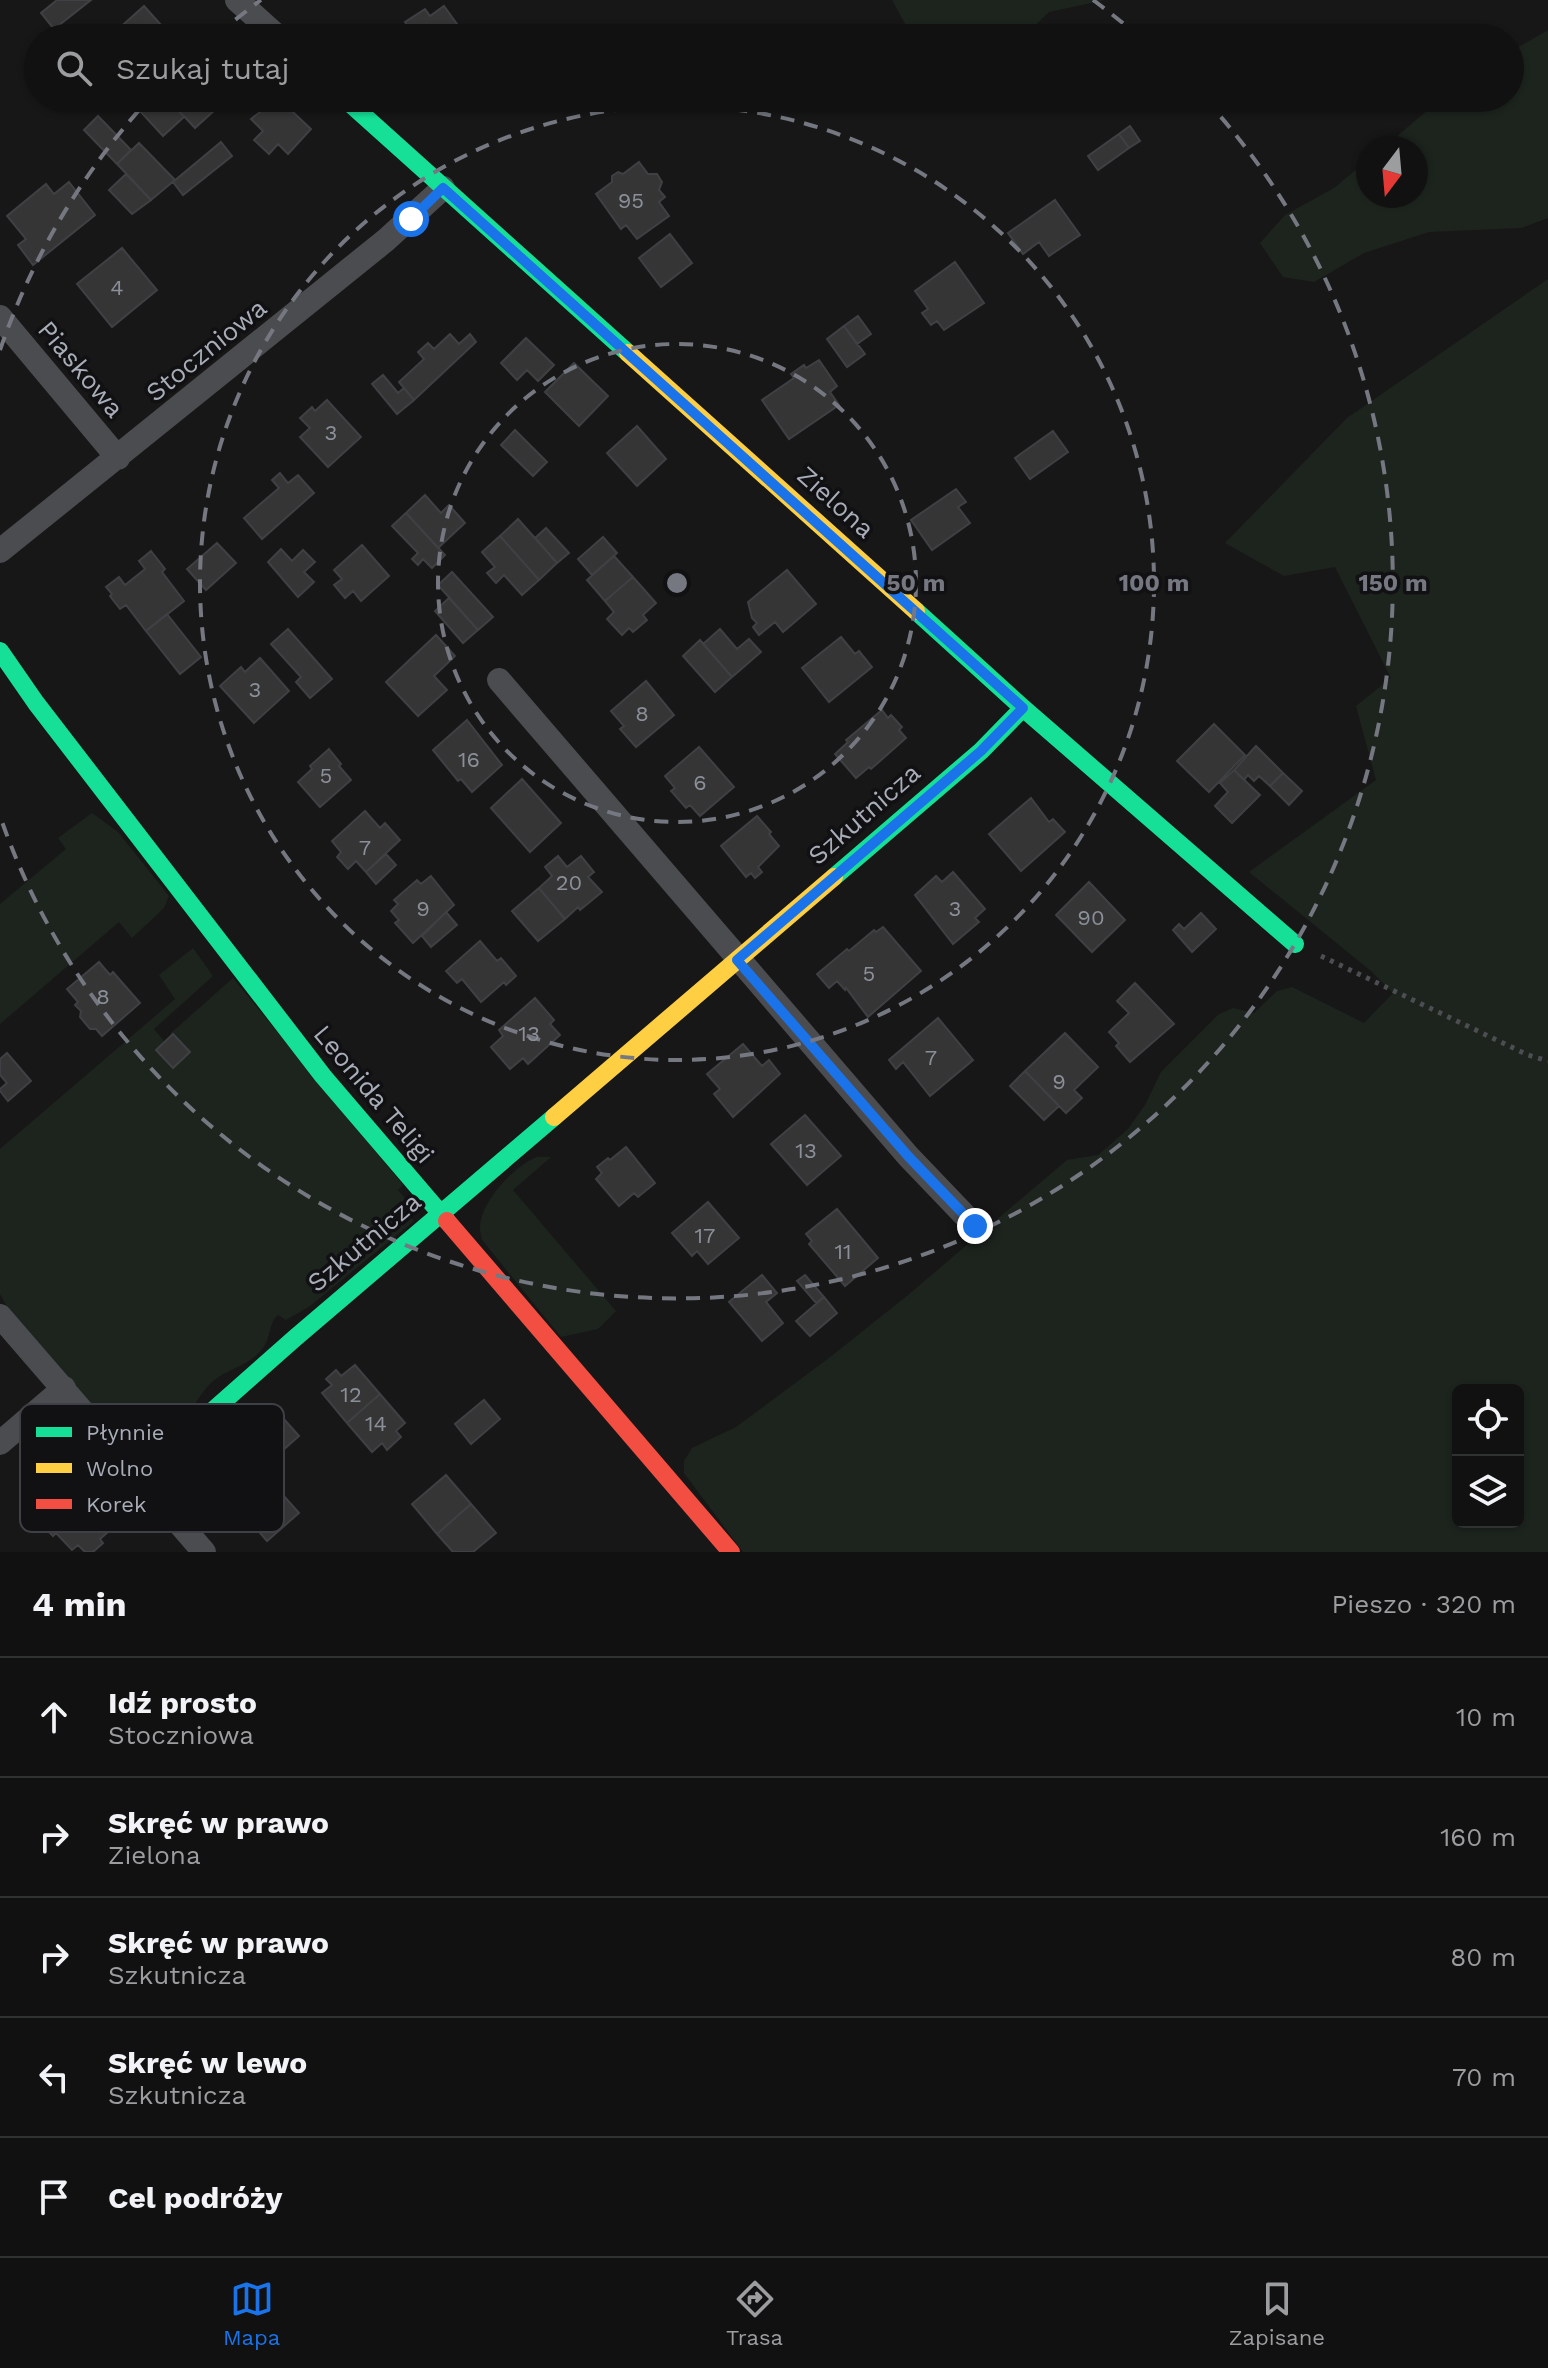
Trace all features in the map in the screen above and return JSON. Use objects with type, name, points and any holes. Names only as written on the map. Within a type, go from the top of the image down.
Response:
[{"type":"street","points":[[237,0],[264,24]]},
{"type":"street","name":"Zielona","points":[[359,112],[1023,708],[1295,944]]},
{"type":"street","name":"Stoczniowa","points":[[0,551],[386,240],[443,188]]},
{"type":"street","name":"Piaskowa","points":[[0,317],[118,458]]},
{"type":"street","name":"Leonida Teligi","points":[[0,651],[46,716],[323,1076],[731,1552]]},
{"type":"street","points":[[499,680],[737,960],[908,1156],[975,1226]]},
{"type":"street","name":"Szkutnicza","points":[[220,1404],[981,751],[1023,708]]},
{"type":"street","points":[[0,1316],[78,1404]]},
{"type":"street","points":[[45,1404],[64,1388]]},
{"type":"street","points":[[0,1443],[20,1426]]},
{"type":"street","points":[[187,1532],[204,1552]]},
{"type":"path","points":[[1295,944],[1528,1055],[1548,1061]]},
{"type":"shaded area","points":[[892,0],[1105,0],[1049,12],[1037,24],[905,24]]},
{"type":"shaded area","points":[[1548,30],[1548,218],[1521,228],[1429,232],[1364,253],[1314,282],[1283,277],[1260,243],[1285,215],[1334,188],[1356,170],[1356,208],[1428,208],[1428,136],[1397,136],[1425,112],[1524,112],[1524,44]]},
{"type":"shaded area","points":[[1548,279],[1548,1552],[743,1552],[684,1473],[684,1461],[692,1448],[736,1427],[829,1358],[1067,1160],[1098,1155],[1128,1129],[1145,1105],[1161,1072],[1219,1014],[1233,1008],[1254,1013],[1277,991],[1292,987],[1364,1023],[1393,993],[1371,971],[1249,872],[1376,780],[1356,706],[1391,678],[1335,567],[1284,576],[1225,543],[1347,418]]},
{"type":"shaded area","points":[[92,813],[118,832],[169,896],[164,908],[132,938],[119,922],[0,1024],[0,904],[66,849],[58,838]]},
{"type":"shaded area","points":[[193,948],[213,976],[154,1029],[164,1041],[156,1050],[173,1068],[189,1053],[171,1033],[233,978],[403,1185],[398,1190],[407,1201],[402,1207],[414,1221],[310,1306],[286,1320],[278,1315],[266,1344],[257,1355],[212,1382],[195,1404],[89,1404],[11,1314],[0,1294],[0,1149],[175,999],[159,975]]},
{"type":"shaded area","points":[[537,1157],[551,1157],[513,1190],[616,1311],[598,1329],[561,1337],[482,1240],[482,1217],[492,1196],[509,1176]]},
{"type":"building","points":[[57,0],[91,0],[60,24],[50,24],[41,13]]},
{"type":"building","points":[[144,6],[160,24],[124,24]]},
{"type":"building","points":[[444,6],[457,24],[405,22],[425,9],[430,16]]},
{"type":"building","points":[[141,112],[180,112],[184,117],[163,136]]},
{"type":"building","points":[[180,112],[213,112],[195,128]]},
{"type":"building","points":[[260,112],[293,112],[311,129],[288,154],[278,144],[269,154],[254,140],[263,131],[251,119]]},
{"type":"building","points":[[98,116],[131,150],[117,164],[84,130]]},
{"type":"building","points":[[1130,126],[1140,141],[1129,148],[1119,134]]},
{"type":"building","points":[[1119,134],[1129,148],[1098,170],[1088,156]]},
{"type":"building","points":[[221,142],[232,156],[183,195],[173,182]]},
{"type":"building","points":[[139,143],[175,180],[151,200],[117,164]]},
{"type":"building","points":[[639,162],[648,174],[657,174],[662,182],[659,190],[665,197],[659,202],[669,216],[637,239],[626,225],[621,229],[596,194],[612,182],[612,176],[618,172],[623,174]]},
{"type":"building","points":[[126,174],[151,200],[132,214],[109,190]]},
{"type":"building","points":[[69,182],[95,215],[33,265],[18,245],[26,239],[7,216],[46,184],[54,194]]},
{"type":"building","points":[[1055,200],[1080,235],[1049,256],[1039,242],[1023,254],[1008,233]]},
{"type":"building","points":[[670,234],[692,263],[661,287],[639,258]]},
{"type":"building","points":[[122,248],[157,290],[112,327],[77,284]]},
{"type":"building","points":[[955,262],[984,303],[944,330],[937,321],[931,325],[922,313],[928,309],[915,291]]},
{"type":"building","points":[[858,316],[871,334],[857,344],[844,326]]},
{"type":"building","points":[[844,326],[865,354],[847,367],[827,339]]},
{"type":"building","points":[[450,334],[459,344],[470,334],[476,342],[414,400],[399,382],[424,359],[418,352],[428,343],[434,349]]},
{"type":"building","points":[[526,338],[554,365],[538,381],[527,370],[517,380],[501,363]]},
{"type":"building","points":[[819,360],[837,386],[830,392],[839,405],[789,439],[762,400],[794,378],[791,374]]},
{"type":"building","points":[[574,363],[608,396],[579,426],[545,392]]},
{"type":"building","points":[[383,375],[398,393],[404,388],[414,400],[397,414],[372,384]]},
{"type":"building","points":[[327,400],[361,437],[328,467],[300,437],[310,428],[300,418],[312,407],[315,411]]},
{"type":"building","points":[[637,426],[666,459],[637,486],[607,453]]},
{"type":"building","points":[[515,430],[547,462],[533,476],[501,445]]},
{"type":"building","points":[[1053,431],[1068,452],[1030,479],[1015,458]]},
{"type":"building","points":[[280,473],[288,483],[298,475],[314,493],[262,539],[244,518],[279,488],[272,480]]},
{"type":"building","points":[[956,489],[966,502],[958,507],[970,523],[932,550],[911,520]]},
{"type":"building","points":[[425,495],[441,513],[449,505],[465,523],[438,548],[406,513]]},
{"type":"building","points":[[406,513],[445,555],[432,568],[423,559],[418,565],[412,559],[418,553],[392,526]]},
{"type":"building","points":[[518,519],[557,563],[539,580],[500,536]]},
{"type":"building","points":[[546,528],[569,553],[557,563],[535,538]]},
{"type":"building","points":[[500,536],[539,580],[522,595],[504,575],[496,583],[487,573],[495,567],[482,552]]},
{"type":"building","points":[[603,537],[617,553],[592,575],[578,559]]},
{"type":"building","points":[[217,543],[236,563],[206,590],[187,569]]},
{"type":"building","points":[[362,545],[389,576],[361,601],[353,591],[345,598],[334,585],[342,579],[334,570]]},
{"type":"building","points":[[281,549],[292,561],[303,550],[315,562],[304,572],[314,582],[298,597],[268,562]]},
{"type":"building","points":[[151,551],[184,601],[146,631],[126,605],[120,609],[106,587],[119,577],[125,585],[145,569],[139,561]]},
{"type":"building","points":[[614,556],[633,577],[605,601],[587,580]]},
{"type":"building","points":[[787,570],[816,604],[783,632],[775,622],[759,635],[753,627],[757,623],[752,618],[748,602]]},
{"type":"building","points":[[452,572],[493,617],[478,630],[438,585]]},
{"type":"building","points":[[633,577],[656,603],[643,615],[647,620],[633,632],[629,628],[622,635],[607,619],[614,612],[605,601]]},
{"type":"building","points":[[449,598],[478,630],[463,643],[435,611]]},
{"type":"building","points":[[167,614],[201,657],[180,674],[146,631]]},
{"type":"building","points":[[288,629],[332,679],[310,698],[296,682],[301,677],[271,644]]},
{"type":"building","points":[[720,629],[737,649],[749,639],[761,652],[732,677],[703,644]]},
{"type":"building","points":[[436,635],[455,656],[434,676],[447,690],[418,716],[386,682]]},
{"type":"building","points":[[841,637],[855,654],[859,651],[872,667],[829,702],[802,668]]},
{"type":"building","points":[[700,640],[732,677],[715,692],[683,656]]},
{"type":"building","points":[[260,658],[289,691],[254,723],[220,686],[241,667],[245,672]]},
{"type":"building","points":[[646,681],[674,715],[636,747],[620,729],[624,726],[611,711]]},
{"type":"building","points":[[882,710],[902,727],[899,730],[906,738],[856,778],[835,754],[848,742],[846,740]]},
{"type":"building","points":[[467,720],[502,765],[472,792],[461,779],[458,781],[433,750]]},
{"type":"building","points":[[1214,724],[1245,755],[1209,792],[1177,761]]},
{"type":"building","points":[[1256,746],[1283,773],[1270,786],[1259,776],[1254,781],[1248,775],[1244,780],[1234,770]]},
{"type":"building","points":[[699,747],[734,787],[700,816],[690,805],[686,808],[671,791],[675,788],[665,776]]},
{"type":"building","points":[[329,749],[351,780],[320,807],[298,782]]},
{"type":"building","points":[[1234,770],[1260,795],[1232,823],[1215,806],[1228,792],[1220,783]]},
{"type":"building","points":[[1283,773],[1302,791],[1289,805],[1270,786]]},
{"type":"building","points":[[522,779],[561,823],[530,852],[491,808]]},
{"type":"building","points":[[1031,798],[1049,822],[1053,819],[1065,832],[1021,871],[989,834]]},
{"type":"building","points":[[365,811],[380,828],[385,823],[400,840],[366,872],[356,861],[348,869],[337,857],[341,852],[332,841]]},
{"type":"building","points":[[757,816],[779,846],[758,867],[762,872],[755,878],[751,873],[746,877],[721,846]]},
{"type":"building","points":[[386,854],[396,865],[376,884],[366,872]]},
{"type":"building","points":[[558,856],[567,867],[581,856],[594,872],[588,877],[602,892],[565,919],[539,888],[552,876],[545,867]]},
{"type":"building","points":[[953,872],[985,909],[975,918],[979,922],[953,944],[915,895],[936,876],[942,882]]},
{"type":"building","points":[[431,876],[454,905],[413,943],[395,923],[399,920],[391,911],[398,904],[394,900],[417,880],[421,884]]},
{"type":"building","points":[[1089,882],[1125,920],[1092,952],[1056,915]]},
{"type":"building","points":[[539,888],[565,919],[538,941],[512,911]]},
{"type":"building","points":[[446,912],[457,925],[431,947],[422,936]]},
{"type":"building","points":[[1201,913],[1216,929],[1192,952],[1173,930],[1179,924],[1184,929]]},
{"type":"building","points":[[883,927],[921,971],[868,1017],[846,988],[837,981],[829,988],[817,974],[847,949],[849,951],[874,930],[876,932]]},
{"type":"building","points":[[480,941],[497,961],[501,958],[516,976],[481,1002],[462,979],[457,983],[446,971]]},
{"type":"building","points":[[99,962],[110,975],[113,972],[140,1003],[102,1036],[96,1029],[90,1029],[80,1017],[81,1011],[75,1005],[78,1002],[67,989]]},
{"type":"building","points":[[1135,983],[1174,1024],[1130,1062],[1109,1032],[1129,1013],[1117,1001]]},
{"type":"building","points":[[535,998],[554,1020],[550,1024],[560,1035],[528,1064],[523,1058],[510,1069],[491,1047],[503,1036],[499,1030]]},
{"type":"building","points":[[938,1018],[973,1060],[930,1096],[903,1062],[896,1069],[889,1060]]},
{"type":"building","points":[[1065,1033],[1098,1067],[1074,1090],[1082,1098],[1066,1113],[1025,1071]]},
{"type":"building","points":[[173,1034],[190,1052],[173,1068],[156,1050]]},
{"type":"building","points":[[743,1044],[762,1066],[769,1060],[780,1074],[733,1117],[714,1094],[720,1089],[707,1074]]},
{"type":"building","points":[[7,1053],[31,1081],[8,1101],[0,1091],[7,1083],[0,1075],[0,1059]]},
{"type":"building","points":[[1025,1071],[1059,1106],[1044,1120],[1010,1086]]},
{"type":"building","points":[[805,1115],[841,1156],[807,1185],[771,1144]]},
{"type":"building","points":[[626,1147],[655,1183],[638,1197],[634,1193],[619,1206],[596,1179],[602,1173],[597,1167]]},
{"type":"building","points":[[708,1202],[739,1238],[708,1264],[697,1251],[692,1256],[672,1233]]},
{"type":"building","points":[[837,1209],[878,1258],[845,1286],[809,1244],[812,1241],[806,1234]]},
{"type":"building","points":[[762,1275],[777,1293],[766,1302],[783,1323],[762,1341],[729,1302]]},
{"type":"building","points":[[805,1275],[824,1297],[816,1303],[797,1281]]},
{"type":"building","points":[[824,1297],[837,1313],[810,1336],[796,1321]]},
{"type":"building","points":[[355,1365],[380,1394],[347,1423],[322,1393],[332,1385],[326,1379],[336,1370],[341,1376]]},
{"type":"building","points":[[380,1394],[405,1423],[396,1431],[401,1437],[387,1450],[382,1443],[372,1452],[347,1423]]},
{"type":"building","points":[[484,1400],[500,1419],[471,1444],[455,1424]]},
{"type":"building","points":[[284,1419],[299,1436],[284,1449]]},
{"type":"building","points":[[446,1475],[471,1504],[437,1534],[412,1504]]},
{"type":"building","points":[[284,1496],[299,1513],[284,1526]]},
{"type":"building","points":[[471,1504],[496,1533],[473,1552],[453,1552],[437,1534]]},
{"type":"building","points":[[49,1532],[108,1532],[100,1539],[103,1543],[93,1552],[85,1552],[78,1545],[72,1550],[56,1533],[53,1536]]},
{"type":"building","points":[[259,1532],[277,1532],[267,1541]]},
{"type":"traffic: fast","points":[[360,112],[628,353]]},
{"type":"traffic: fast","points":[[916,611],[1295,944]]},
{"type":"traffic: fast","points":[[0,651],[36,703],[323,1076],[447,1221]]},
{"type":"traffic: fast","points":[[834,877],[981,751],[1023,708]]},
{"type":"traffic: fast","points":[[220,1404],[554,1117]]},
{"type":"traffic: slow","points":[[628,353],[916,611]]},
{"type":"traffic: slow","points":[[554,1117],[834,877]]},
{"type":"traffic: jam","points":[[447,1221],[731,1552]]},
{"type":"route","points":[[411,219],[443,188],[1023,708],[981,751],[737,960],[908,1156],[975,1226]]}]
